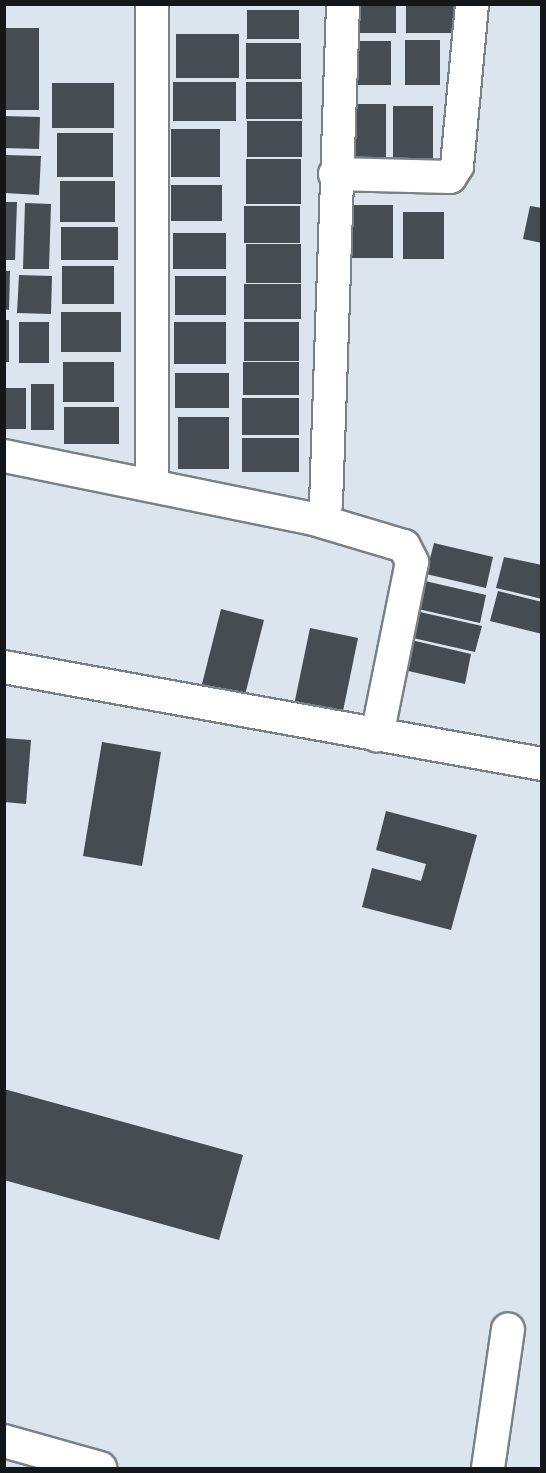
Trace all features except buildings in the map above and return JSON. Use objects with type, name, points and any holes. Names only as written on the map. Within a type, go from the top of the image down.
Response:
[{"type":"street","points":[[152,4],[152,483]]},
{"type":"street","points":[[323,516],[343,4]]},
{"type":"street","points":[[335,174],[450,177],[457,166],[472,4]]},
{"type":"street","points":[[4,456],[323,516],[404,546],[410,553],[412,562],[377,735]]},
{"type":"street","points":[[4,667],[542,764]]},
{"type":"street","points":[[488,1468],[508,1329]]},
{"type":"street","points":[[4,1441],[100,1468]]}]
